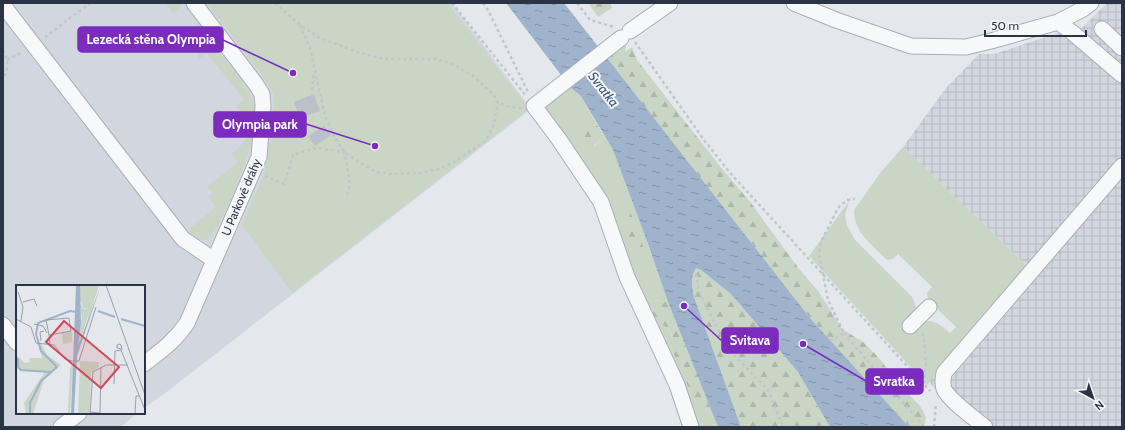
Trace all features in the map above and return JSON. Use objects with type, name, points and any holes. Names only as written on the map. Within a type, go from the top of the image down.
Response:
[{"type":"street","name":"U Parkové dráhy","points":[[145,363],[171,343],[186,323],[259,157],[263,106],[262,94],[194,3]]},
{"type":"street","points":[[670,3],[540,101],[601,202],[627,277],[677,385],[691,427]]},
{"type":"street","points":[[794,3],[836,20],[911,46],[966,47],[1058,22],[1083,9],[1091,3]]},
{"type":"street","points":[[3,5],[183,239],[214,260]]},
{"type":"street","points":[[1058,22],[1122,75]]},
{"type":"street","points":[[1102,29],[1122,48]]},
{"type":"street","points":[[985,427],[948,395],[943,388],[942,382],[944,373],[1122,166]]},
{"type":"street","points":[[3,325],[16,342]]},
{"type":"street","points":[[61,427],[76,418]]},
{"type":"path","points":[[7,60],[34,46],[90,3]]},
{"type":"path","points":[[253,171],[284,184],[292,155],[316,148],[344,152],[377,172],[391,174],[420,173],[439,169],[456,161],[485,141],[493,127],[498,103],[493,94],[473,76],[453,64],[434,59],[385,59],[357,52],[318,37],[300,25],[275,3]]},
{"type":"path","points":[[452,3],[540,101]]},
{"type":"path","points":[[483,3],[540,101]]},
{"type":"path","points":[[577,3],[590,20],[626,35],[640,50],[719,159],[932,394]]},
{"type":"path","points":[[300,25],[310,48],[325,115],[335,138],[344,152],[350,181],[347,195]]},
{"type":"path","points":[[3,50],[8,68],[3,79]]},
{"type":"path","points":[[312,90],[314,69]]},
{"type":"path","points":[[498,103],[510,107],[522,108],[540,101]]},
{"type":"path","points":[[855,199],[847,200],[841,205],[821,242],[819,257],[828,300],[844,333],[924,427]]},
{"type":"path","points":[[696,274],[699,291],[716,326],[734,355],[768,390],[783,427]]},
{"type":"path","points":[[919,317],[923,326],[926,362],[924,384]]},
{"type":"path","points":[[830,341],[844,333]]},
{"type":"path","points":[[934,427],[936,398],[942,404]]},
{"type":"shaded area","points":[[3,3],[452,3],[531,109],[145,407],[145,285],[16,285],[16,414],[136,414],[121,427],[3,427]]},
{"type":"shaded area","points":[[1107,3],[1122,3],[1122,427],[971,427],[929,382],[1027,266],[903,147],[946,88],[979,54],[994,54],[1058,33],[1076,34]]},
{"type":"green space","points":[[165,3],[182,3],[180,8],[173,13]]},
{"type":"green space","points":[[207,3],[448,3],[529,109],[292,293],[242,225],[264,174],[271,135],[274,105],[273,93],[265,79]]},
{"type":"green space","points":[[588,3],[610,3],[612,8],[598,17]]},
{"type":"green space","points":[[208,44],[212,44],[243,83],[252,100],[255,122],[251,146],[227,208],[213,234],[208,239],[203,240],[192,234],[190,232],[190,228],[216,207],[208,197],[213,193],[207,187],[238,162],[232,154],[244,142],[248,132],[247,126],[236,106],[244,100],[207,53],[199,59],[199,51]]},
{"type":"green space","points":[[626,45],[625,52],[632,47],[637,60],[719,165],[751,203],[799,269],[819,292],[842,329],[863,342],[879,358],[898,383],[920,406],[926,417],[924,427],[909,427],[810,318],[607,59]]},
{"type":"green space","points":[[571,88],[581,96],[598,126],[587,124],[594,146],[605,137],[613,150],[668,302],[654,300],[659,323],[668,328],[672,337],[669,343],[708,409],[715,426],[718,427],[696,427],[635,288],[614,224],[545,110],[547,104],[567,89]]},
{"type":"green space","points":[[587,124],[598,126],[605,137],[593,146],[585,139],[581,129]]},
{"type":"green space","points":[[903,147],[1027,266],[927,385],[809,256],[849,201],[845,215],[847,225],[855,240],[912,297],[916,307],[913,318],[920,323],[929,321],[936,323],[950,333],[956,327],[928,300],[927,293],[932,287],[898,254],[894,258],[888,260],[886,259],[869,243],[857,225],[854,210],[881,172]]},
{"type":"green space","points":[[631,214],[648,259],[638,263],[621,215]]},
{"type":"green space","points":[[696,268],[701,270],[731,294],[798,372],[830,427],[741,427],[694,297],[692,278]]},
{"type":"green space","points":[[654,300],[668,302],[718,427],[715,427],[708,409],[696,404],[669,343],[672,336],[668,328],[659,323],[651,310]]},
{"type":"water","points":[[506,3],[564,3],[810,318],[909,427],[830,427],[798,372],[731,294],[701,270],[696,268],[692,278],[694,297],[741,427],[718,427],[668,302],[613,150],[581,96],[571,88]]},
{"type":"building","points":[[314,94],[320,111],[300,118],[294,102]]},
{"type":"building","points":[[324,126],[331,135],[315,146],[308,136]]},
{"type":"place","name":"Lezecká stěna Olympia","points":[[293,73]]},
{"type":"place","name":"Olympia park","points":[[375,146]]},
{"type":"place","name":"Svitava","points":[[684,306]]},
{"type":"place","name":"Svratka","points":[[803,344]]}]
